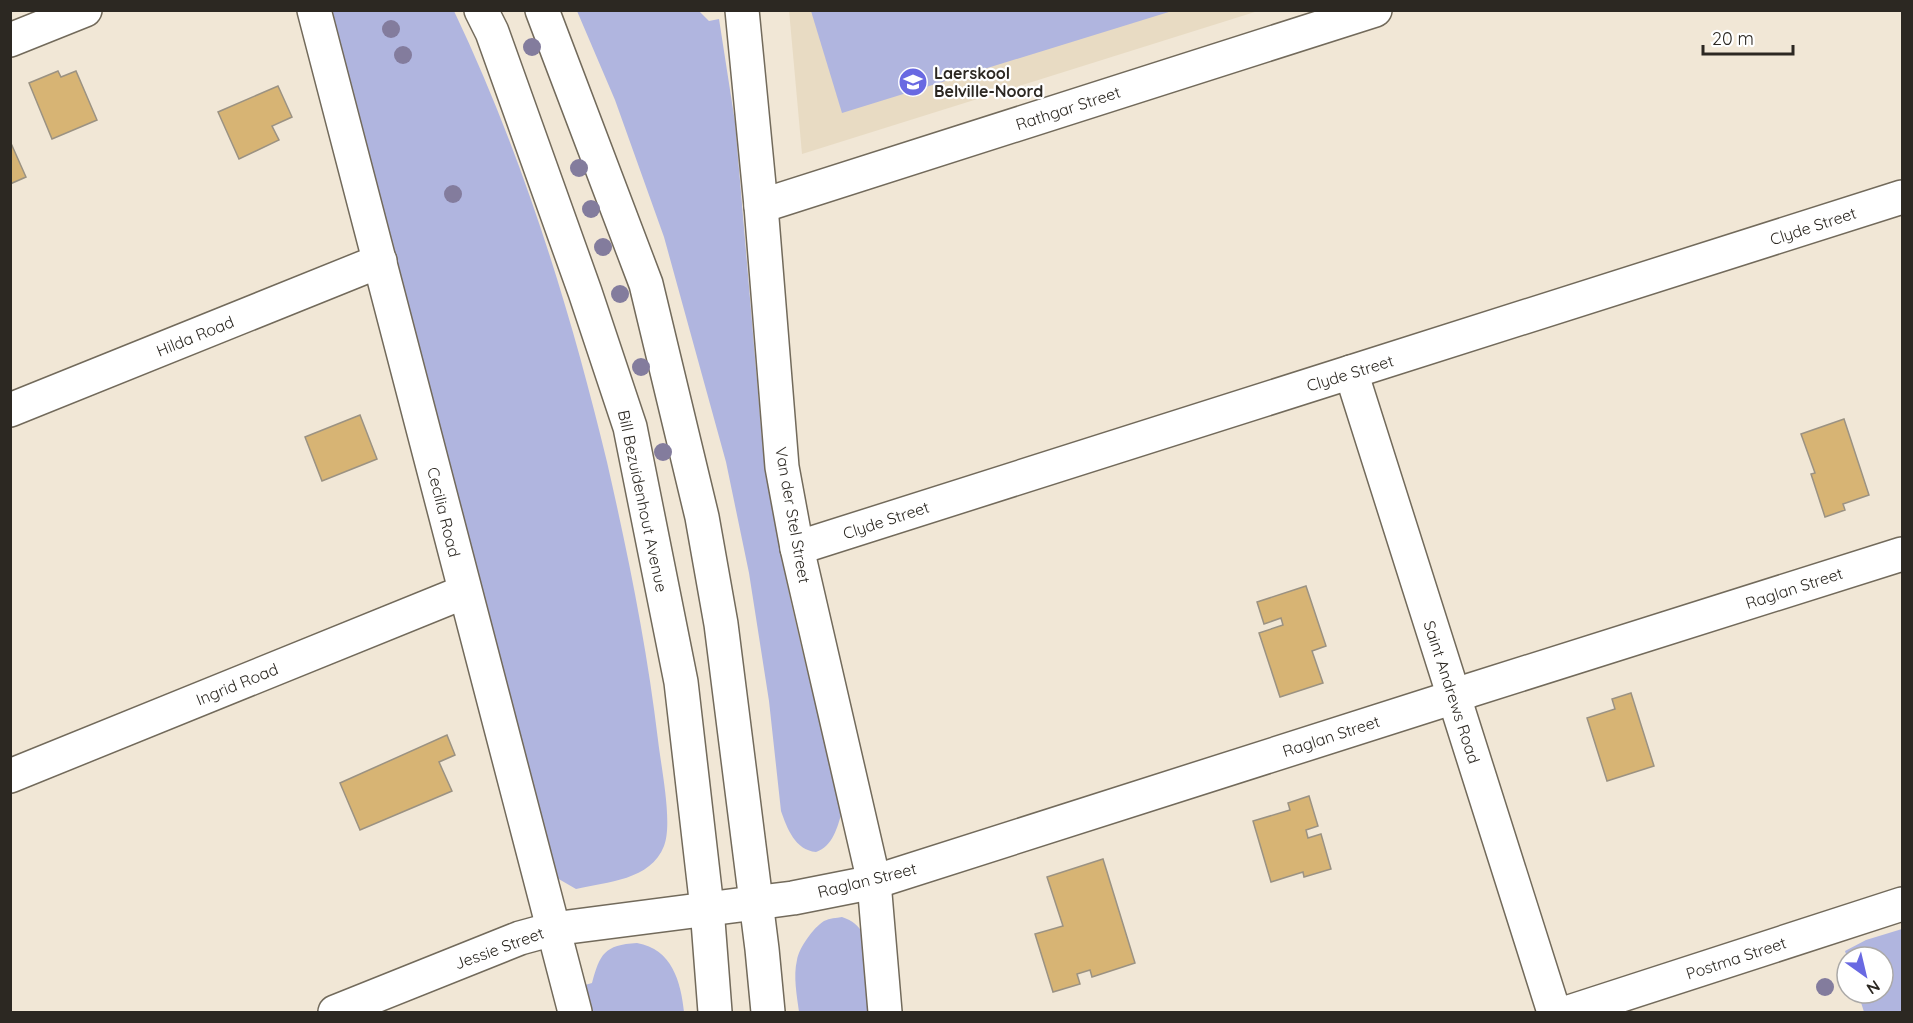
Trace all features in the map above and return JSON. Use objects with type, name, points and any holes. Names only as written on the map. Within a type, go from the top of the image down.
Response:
[{"type":"street","points":[[10,40],[85,10]]},
{"type":"street","name":"Cecilia Road","points":[[314,10],[575,1012]]},
{"type":"street","name":"Bill Bezuidenhout Avenue","points":[[482,10],[492,32],[585,292],[630,427],[681,682],[707,908],[715,1012]]},
{"type":"street","points":[[542,10],[646,284],[700,506],[721,624],[768,1012]]},
{"type":"street","name":"Van der Stel Street","points":[[742,10],[761,206],[782,467],[796,548],[874,882],[885,1012]]},
{"type":"street","name":"Rathgar Street","points":[[761,206],[1376,10]]},
{"type":"street","name":"Clyde Street","points":[[796,548],[1902,198]]},
{"type":"street","name":"Hilda Road","points":[[10,410],[380,261]]},
{"type":"street","name":"Saint Andrews Road","points":[[1351,372],[1554,1012]]},
{"type":"street","name":"Raglan Street","points":[[707,908],[793,898],[874,882],[1902,554]]},
{"type":"street","name":"Ingrid Road","points":[[10,776],[464,592]]},
{"type":"street","name":"Postma Street","points":[[1569,1012],[1902,904]]},
{"type":"street","name":"Jessie Street","points":[[334,1012],[520,938],[553,929],[707,908]]},
{"type":"shaded area","name":"Laerskool Belville-Noord","points":[[789,10],[1258,11],[802,154]]},
{"type":"shaded area","points":[[811,10],[1172,11],[842,113]]},
{"type":"shaded area","points":[[331,11],[454,11],[479,65],[523,176],[560,289],[593,404],[615,497],[643,635],[654,705],[667,809],[666,836],[658,857],[639,873],[627,878],[576,889],[557,878]]},
{"type":"shaded area","points":[[577,11],[699,11],[709,21],[719,19],[735,122],[763,451],[770,497],[788,587],[842,812],[830,841],[816,852],[797,843],[781,811],[769,701],[749,573],[726,462],[664,237],[615,100]]},
{"type":"shaded area","points":[[842,917],[855,924],[864,935],[870,1012],[799,1012],[795,973],[801,950],[811,933],[820,924],[828,919]]},
{"type":"shaded area","points":[[1902,929],[1902,1012],[1864,1012],[1862,1005],[1895,1005],[1895,945],[1856,945]]},
{"type":"shaded area","points":[[637,943],[659,952],[672,968],[680,989],[684,1012],[592,1012],[585,985],[592,983],[601,958],[617,946]]},
{"type":"building","points":[[58,71],[61,77],[76,71],[97,120],[52,139],[29,83]]},
{"type":"building","points":[[278,86],[292,117],[272,126],[279,140],[239,159],[218,112]]},
{"type":"building","points":[[10,141],[26,177],[10,184]]},
{"type":"building","points":[[360,415],[377,459],[322,481],[305,437]]},
{"type":"building","points":[[1844,419],[1869,495],[1843,504],[1845,510],[1825,517],[1811,474],[1815,473],[1801,434]]},
{"type":"building","points":[[1306,586],[1326,646],[1312,651],[1323,683],[1280,697],[1259,633],[1283,625],[1281,618],[1264,624],[1257,602]]},
{"type":"building","points":[[1631,693],[1654,766],[1607,781],[1587,718],[1615,709],[1612,699]]},
{"type":"building","points":[[447,735],[455,755],[439,762],[452,791],[360,830],[340,783]]},
{"type":"building","points":[[1309,796],[1318,826],[1306,830],[1308,838],[1321,834],[1331,869],[1304,877],[1303,872],[1271,882],[1253,821],[1290,810],[1288,803]]},
{"type":"building","points":[[1103,859],[1135,963],[1092,977],[1090,970],[1077,974],[1080,984],[1053,992],[1035,934],[1063,926],[1047,877]]},
{"type":"place","name":"Laerskool Belville-Noord","points":[[913,82]]}]
